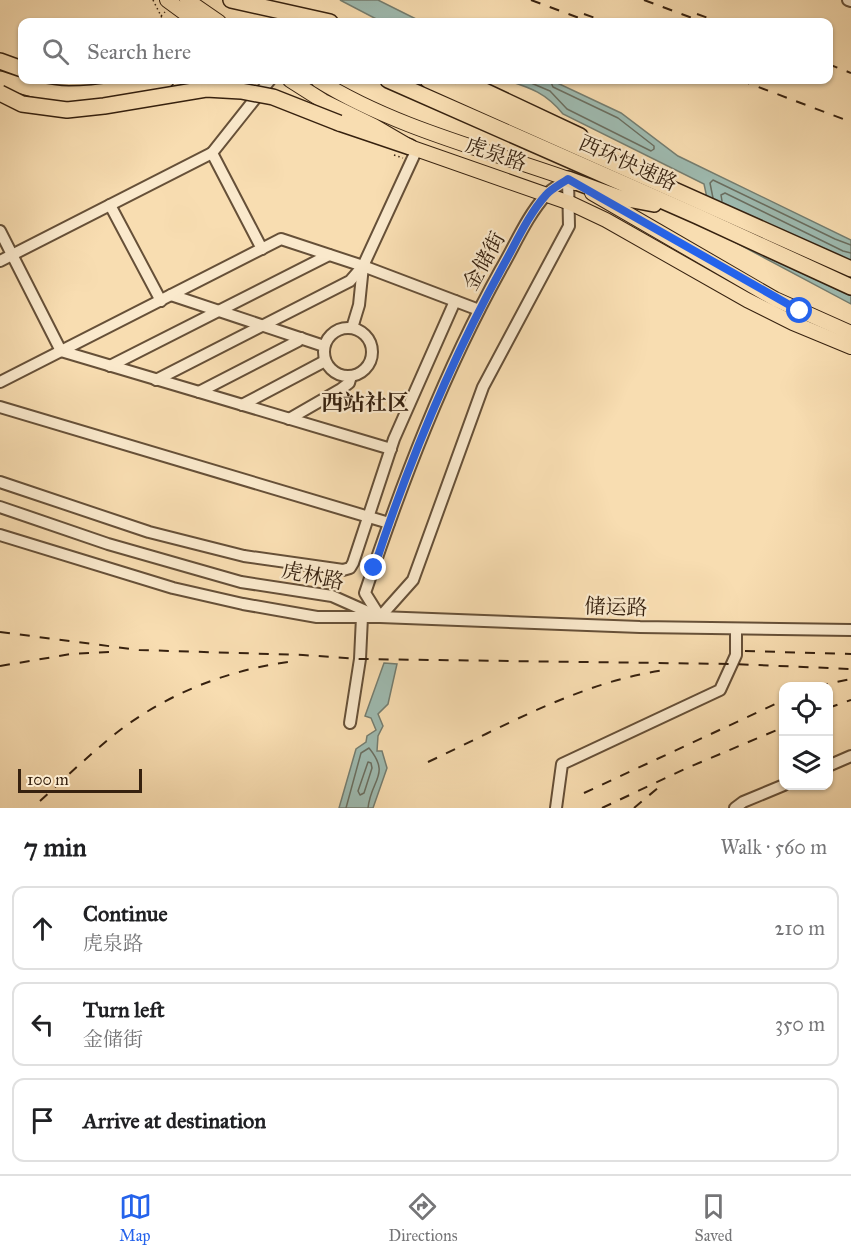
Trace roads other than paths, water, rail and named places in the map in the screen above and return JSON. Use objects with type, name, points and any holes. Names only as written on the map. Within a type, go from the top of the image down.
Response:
[{"type":"highway","points":[[231,0],[312,18]]},
{"type":"highway","points":[[0,61],[18,68]]},
{"type":"highway","points":[[0,79],[66,94],[116,91],[148,84]]},
{"type":"highway","name":"西环快速路","points":[[397,84],[697,216],[851,287]]},
{"type":"highway","name":"西环快速路","points":[[439,84],[851,269]]},
{"type":"highway","points":[[470,84],[627,158],[677,189]]},
{"type":"highway","points":[[0,93],[22,104],[67,110],[206,89],[241,91],[273,98],[413,148]]},
{"type":"highway","points":[[568,179],[617,197],[681,209]]},
{"type":"main road","points":[[167,0],[192,18]]},
{"type":"main road","points":[[188,0],[213,18]]},
{"type":"main road","name":"虎泉路","points":[[296,84],[323,101],[413,148],[547,194],[606,220],[747,300],[793,323],[851,347]]},
{"type":"main road","name":"虎泉路","points":[[324,84],[344,96],[392,118],[568,179],[775,299],[851,333]]},
{"type":"street","points":[[0,261],[212,153],[267,84]]},
{"type":"street","points":[[352,328],[359,305],[363,266],[413,148]]},
{"type":"street","points":[[212,153],[262,249]]},
{"type":"street","points":[[380,617],[413,580],[483,387],[569,226],[568,179]]},
{"type":"street","name":"金储街","points":[[380,617],[365,593],[389,523],[449,371],[479,310],[534,212],[547,194],[568,179]]},
{"type":"street","points":[[110,205],[161,301]]},
{"type":"street","points":[[0,231],[61,351],[391,449]]},
{"type":"street","points":[[0,382],[281,239],[363,266],[479,310]]},
{"type":"street","points":[[110,366],[329,255]]},
{"type":"street","points":[[156,380],[350,281],[363,266]]},
{"type":"street","points":[[171,295],[324,345]]},
{"type":"street","points":[[0,482],[149,532],[244,556],[343,570],[350,568],[391,449],[455,301]]},
{"type":"street","points":[[352,328],[366,336],[372,351],[368,366],[362,372],[351,376],[340,376],[333,372],[325,361],[324,345],[329,336],[336,331],[352,328]]},
{"type":"street","points":[[199,392],[301,338]]},
{"type":"street","points":[[242,405],[325,361]]},
{"type":"street","points":[[289,419],[341,389],[349,383],[351,376]]},
{"type":"street","points":[[0,408],[389,523]]},
{"type":"street","name":"虎林路","points":[[0,507],[119,547],[241,582],[332,596],[380,617]]},
{"type":"street","name":"虎林路","points":[[0,535],[162,585],[243,604],[317,617],[380,617]]},
{"type":"street","points":[[350,723],[360,659],[362,617]]},
{"type":"street","name":"储运路","points":[[380,617],[640,627],[851,630]]},
{"type":"street","points":[[555,808],[562,764],[720,690],[736,655],[736,629]]},
{"type":"street","points":[[833,764],[851,756]]},
{"type":"street","points":[[735,808],[743,802],[779,787]]},
{"type":"water","points":[[340,0],[378,0],[414,18],[374,18]]},
{"type":"water","points":[[517,84],[559,84],[621,113],[678,156],[851,240],[851,304],[714,231],[704,184],[563,114],[538,92]]},
{"type":"water","points":[[384,663],[397,664],[388,704],[378,714],[383,726],[378,736],[377,751],[382,751],[387,768],[373,808],[339,808],[356,749],[366,742],[367,736],[376,730],[371,718],[365,716]]},
{"type":"railway","points":[[531,0],[579,18]]},
{"type":"railway","points":[[644,0],[692,18]]},
{"type":"railway","points":[[584,14],[595,18]]},
{"type":"railway","points":[[697,14],[708,18]]},
{"type":"railway","points":[[833,66],[851,73]]},
{"type":"railway","points":[[751,84],[851,122]]},
{"type":"railway","points":[[0,632],[139,650],[360,659],[733,664],[851,669]]},
{"type":"railway","points":[[745,651],[851,654]]},
{"type":"railway","points":[[0,666],[71,654],[111,652]]},
{"type":"railway","points":[[40,801],[115,734],[156,706],[223,677],[295,661]]},
{"type":"railway","points":[[428,762],[514,720],[573,695],[603,684],[665,670]]},
{"type":"railway","points":[[833,683],[851,679]]},
{"type":"railway","points":[[833,706],[851,700]]},
{"type":"railway","points":[[584,793],[779,702]]},
{"type":"railway","points":[[602,808],[687,768],[779,729]]},
{"type":"railway","points":[[634,808],[659,787]]},
{"type":"district","name":"西站社区","points":[[365,402]]}]
